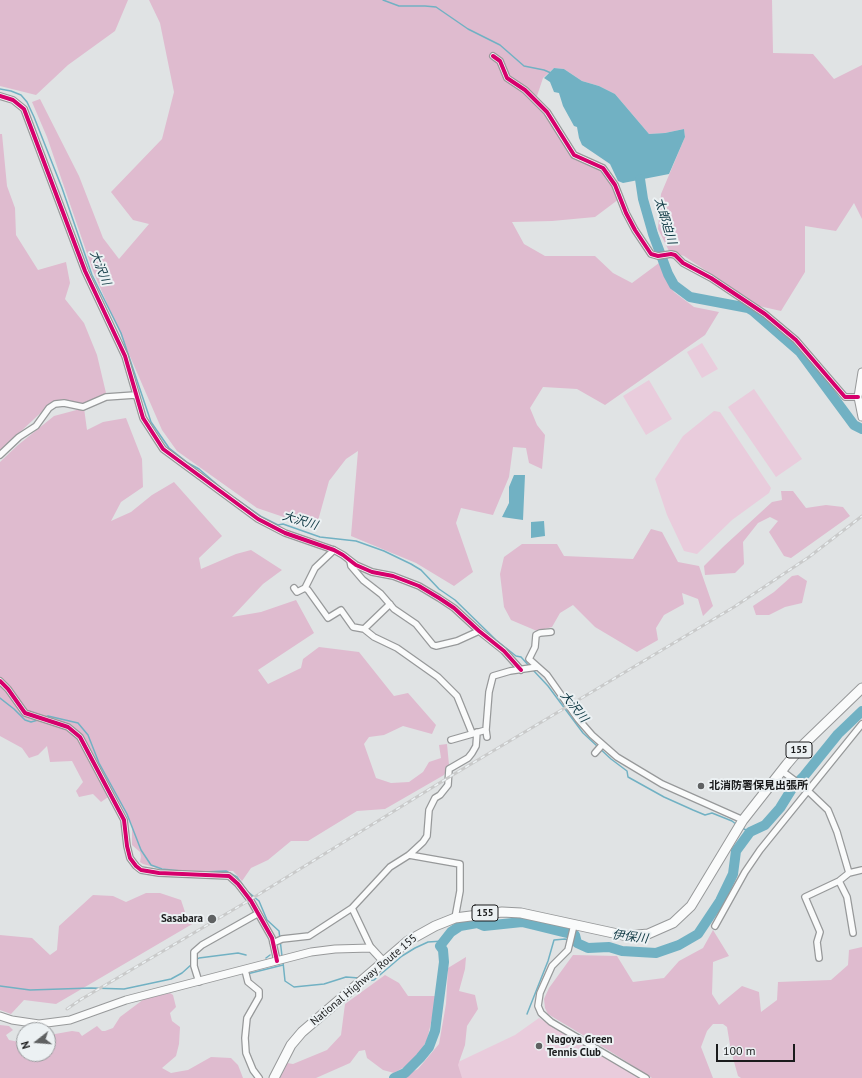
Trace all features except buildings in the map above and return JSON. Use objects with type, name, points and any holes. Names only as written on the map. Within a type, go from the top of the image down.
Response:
[{"type":"highway","name":"National Highway Route 155","points":[[274,1078],[291,1045],[302,1032],[383,961],[420,934],[455,918],[502,912],[521,913],[573,928],[632,936],[648,934],[673,923],[691,906],[743,820],[782,771],[804,744],[862,688]]},
{"type":"street","points":[[494,56],[500,61],[507,78],[525,90],[547,112],[574,155],[593,162],[603,168],[615,185],[626,213],[651,254],[658,256],[671,254],[683,264],[711,278],[765,314],[796,340],[845,397],[858,396]]},
{"type":"street","points":[[0,96],[17,102],[24,109],[86,271],[125,356],[135,395],[151,432],[163,449],[170,456],[258,519],[285,533],[334,550],[344,555],[356,565],[372,572],[393,576],[419,586],[454,608],[524,669]]},
{"type":"street","points":[[862,372],[858,396],[862,416]]},
{"type":"street","points":[[0,455],[19,437],[36,426],[49,408],[55,404],[64,403],[83,407],[106,397],[135,395]]},
{"type":"street","points":[[294,588],[299,592],[305,588],[315,568],[334,550]]},
{"type":"street","points":[[344,555],[350,561],[354,571],[362,580],[416,624],[433,645],[436,646],[457,641],[479,631]]},
{"type":"street","points":[[273,943],[282,939],[309,936],[352,908],[390,867],[409,855],[423,842],[427,836],[429,810],[435,798],[440,795],[448,785],[449,769],[468,758],[477,741],[457,696],[438,677],[397,648],[374,638],[364,629],[353,627],[341,610],[328,618],[322,607],[305,588]]},
{"type":"street","points":[[364,629],[390,604]]},
{"type":"street","points":[[536,667],[529,659],[534,647],[536,636],[540,633],[551,632]]},
{"type":"street","points":[[487,737],[486,730],[489,692],[493,676],[536,667],[542,669],[578,719],[602,746],[662,784],[743,820]]},
{"type":"street","points":[[0,681],[8,688],[25,713],[34,718],[63,725],[76,732],[80,737],[124,820],[130,858],[136,866],[141,870],[159,873],[229,876],[247,895],[258,914],[273,943],[277,961]]},
{"type":"street","points":[[715,926],[756,856],[802,796],[862,724]]},
{"type":"street","points":[[451,740],[486,730]]},
{"type":"street","points":[[595,753],[602,746]]},
{"type":"street","points":[[782,771],[807,790],[828,810],[837,832],[849,873]]},
{"type":"street","points":[[409,855],[460,864],[460,891],[455,918]]},
{"type":"street","points":[[819,958],[817,942],[820,932],[805,897],[839,882],[849,873],[862,870]]},
{"type":"street","points":[[839,882],[847,897],[853,933]]},
{"type":"street","points":[[352,908],[371,948],[383,961]]},
{"type":"street","points":[[199,982],[194,966],[194,952],[202,945],[258,914]]},
{"type":"street","points":[[573,928],[568,950],[552,966],[540,993],[538,1006],[541,1014],[551,1022],[646,1078]]},
{"type":"street","points":[[0,1016],[30,1023],[58,1023],[81,1017],[126,1000],[310,952],[336,948],[371,948]]},
{"type":"street","points":[[245,970],[248,982],[259,991],[259,997],[247,1018],[244,1038],[246,1053],[253,1070],[259,1078]]},
{"type":"shaded area","points":[[0,0],[128,0],[115,31],[68,65],[36,95],[0,86]]},
{"type":"shaded area","points":[[149,0],[772,0],[773,53],[813,54],[834,79],[862,65],[862,219],[854,203],[836,231],[805,226],[805,272],[781,311],[759,306],[684,256],[669,251],[658,229],[661,194],[685,137],[684,129],[665,133],[649,134],[615,94],[599,86],[582,81],[564,69],[554,68],[543,78],[535,102],[546,112],[573,157],[592,164],[605,175],[619,199],[595,217],[552,221],[512,222],[524,244],[545,256],[595,256],[613,273],[632,283],[659,263],[674,292],[694,307],[719,312],[705,335],[605,405],[577,389],[543,387],[530,408],[537,425],[545,435],[542,469],[529,463],[526,448],[513,447],[509,477],[493,515],[461,508],[456,523],[473,572],[454,586],[416,563],[351,536],[358,451],[346,459],[329,481],[316,528],[257,508],[177,451],[162,430],[93,271],[47,137],[32,102],[40,99],[79,176],[103,238],[119,259],[149,224],[133,220],[111,192],[162,139],[174,92],[160,23]]},
{"type":"shaded area","points":[[0,134],[2,134],[7,186],[15,208],[16,235],[38,270],[66,262],[70,283],[65,299],[84,323],[97,355],[106,393],[83,405],[56,401],[50,404],[0,451]]},
{"type":"shaded area","points":[[702,343],[718,369],[702,378],[687,352]]},
{"type":"shaded area","points":[[649,380],[672,419],[646,435],[623,396]]},
{"type":"shaded area","points":[[754,389],[802,459],[776,477],[728,407]]},
{"type":"shaded area","points":[[84,408],[87,430],[103,422],[126,418],[142,459],[143,487],[121,502],[111,521],[131,512],[152,495],[174,482],[222,536],[199,558],[201,569],[236,554],[251,550],[282,570],[263,584],[232,617],[261,612],[296,600],[314,633],[258,670],[268,684],[301,668],[303,659],[319,647],[359,652],[394,696],[408,693],[436,725],[432,734],[403,726],[384,735],[369,737],[364,744],[376,778],[391,783],[409,782],[423,772],[429,762],[441,758],[439,745],[447,744],[449,765],[444,775],[385,809],[357,811],[308,841],[291,841],[268,860],[251,868],[242,881],[233,871],[187,871],[157,868],[143,864],[140,862],[140,852],[132,845],[132,825],[114,793],[101,802],[93,794],[79,797],[76,791],[83,782],[72,761],[50,762],[47,746],[38,755],[29,758],[22,748],[0,736],[0,462],[18,445],[54,416]]},
{"type":"shaded area","points":[[714,411],[720,412],[771,488],[769,493],[732,520],[697,554],[684,551],[667,515],[655,479],[683,436]]},
{"type":"shaded area","points":[[781,491],[793,491],[806,508],[826,505],[843,507],[850,516],[791,558],[784,556],[769,532],[778,521],[770,517],[758,523],[743,542],[744,564],[735,573],[705,575],[704,566],[723,547],[772,502],[782,500]]},
{"type":"shaded area","points":[[651,529],[662,532],[678,562],[699,566],[713,606],[703,616],[698,599],[682,593],[684,604],[664,615],[656,628],[658,640],[637,652],[595,627],[573,605],[560,613],[552,627],[537,631],[511,620],[504,607],[500,574],[504,557],[522,544],[557,544],[564,556],[633,559]]},
{"type":"shaded area","points":[[798,575],[807,581],[802,603],[785,607],[769,615],[756,615],[753,606],[774,592],[792,576]]},
{"type":"shaded area","points":[[146,893],[160,893],[181,900],[187,918],[194,923],[56,1004],[24,1000],[11,1014],[0,1010],[0,935],[32,938],[50,955],[57,950],[59,926],[93,895],[113,896],[126,902]]},
{"type":"shaded area","points":[[713,930],[729,956],[713,962],[712,994],[719,1005],[742,986],[759,992],[761,1012],[777,1000],[778,982],[831,980],[848,965],[849,950],[862,947],[862,1078],[741,1078],[738,1076],[731,1051],[727,1027],[723,1024],[713,1024],[707,1031],[701,1047],[713,1078],[652,1078],[548,1014],[545,1008],[544,999],[549,988],[573,955],[617,956],[633,982],[664,978],[679,961],[703,948]]},
{"type":"shaded area","points":[[466,957],[465,969],[459,991],[475,995],[478,1009],[467,1026],[465,1045],[458,1065],[462,1078],[400,1078],[418,1069],[439,1044],[446,1004],[448,968]]},
{"type":"shaded area","points":[[385,975],[399,983],[408,996],[437,996],[427,1040],[415,1061],[394,1073],[383,1070],[367,1058],[365,1050],[359,1051],[350,1063],[316,1078],[280,1078],[287,1063],[293,1064],[327,1050],[341,1035],[345,1004]]},
{"type":"shaded area","points":[[170,993],[173,995],[176,1007],[170,1013],[172,1021],[180,1027],[179,1044],[176,1056],[162,1068],[171,1073],[188,1070],[211,1057],[231,1058],[238,1065],[243,1078],[0,1078],[0,1025],[9,1026],[13,1030],[6,1035],[9,1040],[16,1041],[16,1062],[56,1062],[56,1034],[72,1031],[79,1032],[82,1036],[97,1026],[102,1031],[113,1028],[120,1017],[144,999]]},
{"type":"shaded area","name":"Nagoya Green Tennis Club","points":[[539,1018],[641,1078],[461,1078],[454,1064],[515,1035]]},
{"type":"water","points":[[554,68],[564,69],[582,81],[599,86],[615,94],[649,134],[665,133],[684,129],[685,137],[669,174],[623,183],[618,181],[610,164],[582,145],[577,127],[574,126],[563,106],[559,93],[554,92],[550,82],[544,78]]},
{"type":"water","points":[[514,475],[525,475],[523,520],[502,517],[509,503],[509,487]]},
{"type":"water","points":[[544,521],[545,536],[531,538],[531,522]]},
{"type":"waterway","points":[[383,0],[399,6],[436,7],[468,29],[500,45],[524,66],[551,73]]},
{"type":"waterway","name":"大沢川","points":[[0,89],[21,95],[27,102],[34,117],[62,188],[92,275],[121,333],[151,422],[169,448],[188,463],[199,469],[227,493]]},
{"type":"waterway","name":"太郎迫川","points":[[640,179],[643,199],[653,234],[668,274],[674,285],[690,297],[748,308],[753,311],[800,352],[854,425],[862,429]]},
{"type":"waterway","name":"大沢川","points":[[235,498],[262,517],[278,525],[283,524],[320,537],[356,541],[384,551],[411,564],[421,570],[439,589],[455,600],[496,640],[516,656],[521,657],[530,667]]},
{"type":"waterway","name":"大沢川","points":[[533,670],[548,686],[583,733],[611,759],[627,771],[628,777],[664,797],[693,810],[705,815],[712,813],[732,821],[737,825]]},
{"type":"waterway","points":[[0,698],[25,720],[31,722],[38,720]]},
{"type":"waterway","name":"伊保川","points":[[394,1078],[405,1073],[429,1047],[435,1031],[444,962],[443,950],[440,946],[451,932],[460,926],[477,923],[484,926],[522,922],[575,935],[577,943],[588,948],[609,947],[622,951],[656,953],[679,945],[698,934],[720,901],[733,874],[736,851],[750,832],[765,825],[780,808],[793,787],[804,776],[838,734],[862,711]]},
{"type":"waterway","points":[[46,717],[48,716],[78,723],[88,735],[99,763],[127,814],[141,850],[151,865],[162,869],[190,872]]},
{"type":"waterway","name":"大沢川","points":[[742,828],[750,832]]},
{"type":"waterway","points":[[204,872],[226,871],[237,877],[247,891],[259,901],[267,920],[279,931],[282,956]]},
{"type":"waterway","points":[[527,1014],[548,961],[554,940],[565,939],[577,943]]},
{"type":"waterway","points":[[366,981],[374,980],[402,956],[415,948],[428,942],[443,941]]},
{"type":"waterway","points":[[196,960],[199,958],[238,953],[246,955]]},
{"type":"waterway","points":[[266,958],[270,955]]},
{"type":"waterway","points":[[283,962],[285,981],[294,987],[324,984],[346,977],[359,978]]},
{"type":"waterway","points":[[0,986],[30,990],[91,988],[124,989],[171,979],[182,973],[192,964]]},
{"type":"waterway","points":[[247,974],[283,965]]},
{"type":"railway","points":[[80,1000],[248,901],[446,779],[734,607],[809,557],[862,516]]},
{"type":"railway","points":[[67,1009],[83,998]]},
{"type":"cycle path","points":[[493,56],[500,61],[507,78],[525,90],[547,112],[574,155],[603,168],[615,185],[626,213],[635,230],[651,254],[658,256],[671,254],[675,255],[683,263],[711,278],[765,314],[796,340],[845,397],[858,397]]},
{"type":"cycle path","points":[[0,96],[13,100],[24,109],[85,271],[125,356],[143,418],[163,449],[258,519],[285,533],[334,550],[356,565],[372,572],[393,576],[419,586],[439,598],[454,608],[504,651],[521,670]]},
{"type":"cycle path","points":[[0,681],[8,689],[25,713],[68,727],[80,737],[124,820],[130,858],[136,866],[141,870],[159,873],[229,876],[238,884],[251,901],[272,938],[277,961]]},
{"type":"place","name":"北消防署保見出張所","points":[[701,786]]},
{"type":"place","name":"Sasabara","points":[[212,919]]},
{"type":"place","name":"Nagoya Green Tennis Club","points":[[539,1046]]}]
